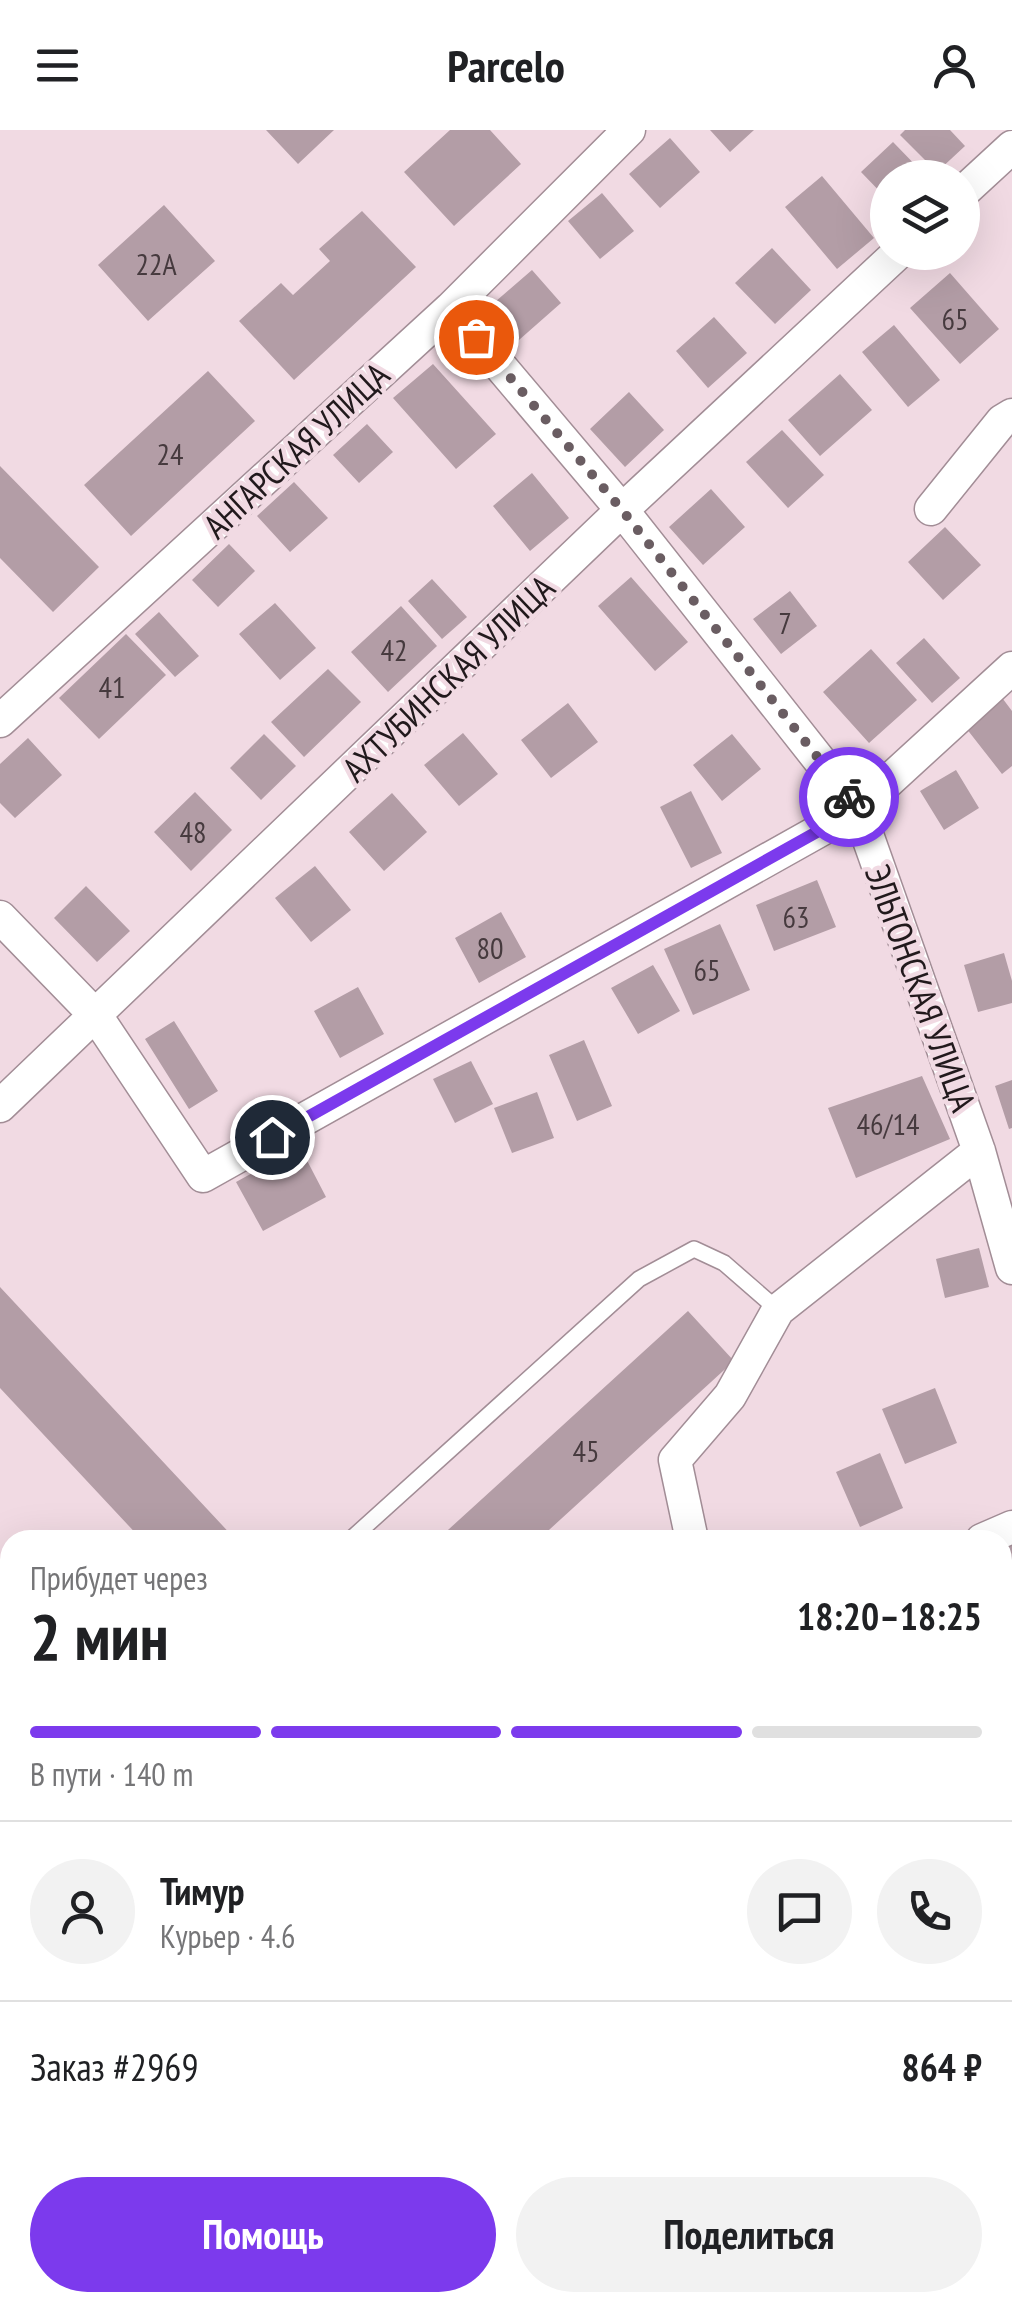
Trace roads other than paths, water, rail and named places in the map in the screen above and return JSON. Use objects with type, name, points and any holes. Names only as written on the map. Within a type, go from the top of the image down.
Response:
[{"type":"street","name":"АНГАРСКАЯ УЛИЦА","points":[[4,708],[451,308],[629,130]]},
{"type":"street","points":[[980,177],[1012,147]]},
{"type":"street","name":"АХТУБИНСКАЯ УЛИЦА","points":[[0,1106],[622,510],[880,270]]},
{"type":"street","name":"ЭЛЬТОНСКАЯ УЛИЦА","points":[[451,308],[622,510],[858,809],[980,1151],[1012,1268]]},
{"type":"street","points":[[932,509],[1002,421],[1012,414]]},
{"type":"street","points":[[0,916],[96,1017],[203,1176],[858,809],[1012,668]]},
{"type":"street","points":[[690,1530],[675,1460],[730,1396],[778,1310],[980,1151]]},
{"type":"lane","points":[[361,1530],[639,1279],[694,1249],[724,1263],[778,1310]]}]
